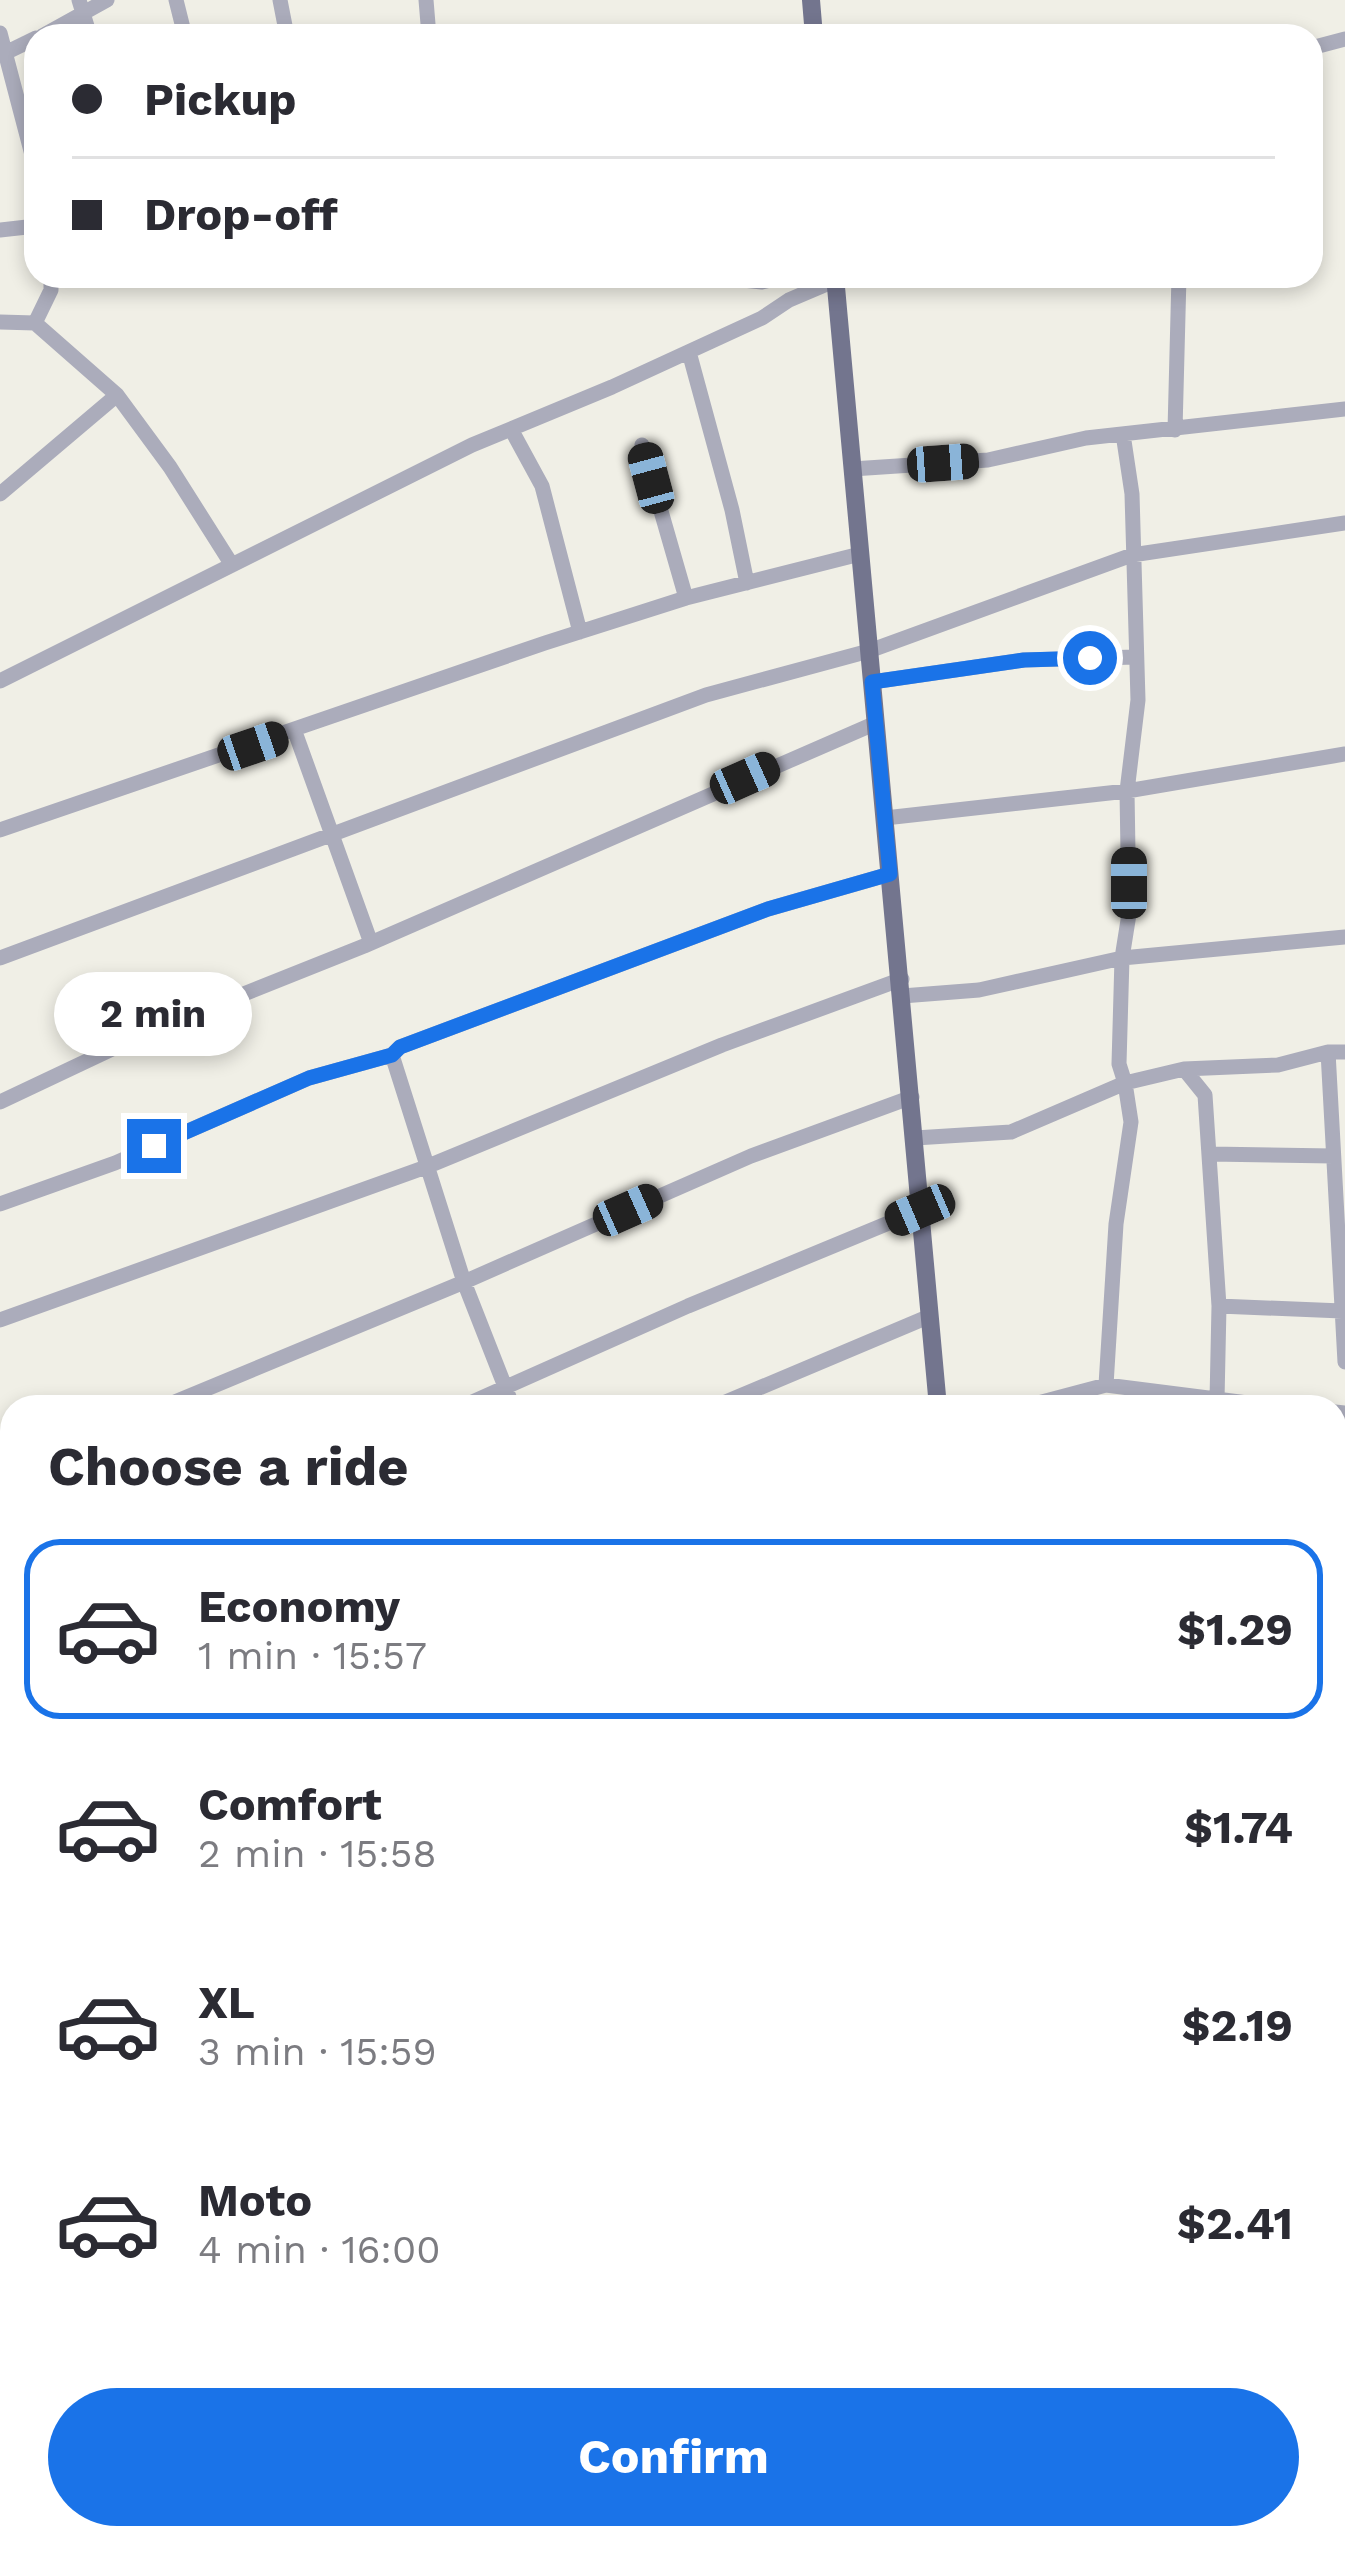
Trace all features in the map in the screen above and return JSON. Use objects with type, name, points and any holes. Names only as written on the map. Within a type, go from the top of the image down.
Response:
[{"type":"main road","points":[[836,288],[937,1395]]},
{"type":"street","points":[[56,24],[81,5],[107,0]]},
{"type":"street","points":[[0,33],[24,128]]},
{"type":"street","points":[[35,323],[51,288]]},
{"type":"street","points":[[0,681],[511,429],[689,352],[815,288]]},
{"type":"street","points":[[1175,430],[1179,288]]},
{"type":"street","points":[[0,322],[35,323],[118,395],[232,565]]},
{"type":"street","points":[[689,352],[747,583]]},
{"type":"street","points":[[0,494],[118,395]]},
{"type":"street","points":[[853,470],[988,460],[1085,438],[1345,409]]},
{"type":"street","points":[[511,429],[542,486],[580,632]]},
{"type":"street","points":[[1106,1385],[1116,1224],[1131,1122],[1119,1064],[1122,958],[1129,914],[1127,791],[1138,700],[1132,494],[1123,434]]},
{"type":"street","points":[[642,445],[686,598]]},
{"type":"street","points":[[0,958],[706,695],[869,650],[1132,555],[1345,523]]},
{"type":"street","points":[[0,830],[580,632],[686,598],[860,554]]},
{"type":"street","points":[[872,682],[1024,660],[1136,657]]},
{"type":"street","points":[[0,1102],[146,1033],[371,943],[876,723]]},
{"type":"street","points":[[295,732],[371,943]]},
{"type":"street","points":[[885,818],[1127,791],[1345,754]]},
{"type":"street","points":[[0,1204],[115,1163],[309,1078],[392,1055],[400,1047],[768,909],[890,874]]},
{"type":"street","points":[[0,1320],[426,1167],[722,1045],[902,987],[979,990],[1122,958],[1345,937]]},
{"type":"street","points":[[915,1138],[1011,1132],[1125,1083],[1184,1069],[1278,1065],[1337,1052],[1333,1156],[1345,1362]]},
{"type":"street","points":[[392,1055],[464,1282],[508,1395]]},
{"type":"street","points":[[1184,1069],[1204,1095],[1210,1154],[1219,1306],[1217,1395]]},
{"type":"street","points":[[192,1395],[751,1156],[912,1097]]},
{"type":"street","points":[[1210,1154],[1333,1156]]},
{"type":"street","points":[[489,1395],[920,1210]]},
{"type":"street","points":[[1219,1306],[1342,1311]]},
{"type":"street","points":[[742,1395],[930,1316]]},
{"type":"street","points":[[1068,1395],[1106,1385],[1180,1395]]},
{"type":"route","points":[[154,1146],[309,1078],[392,1055],[400,1047],[768,909],[890,874],[872,682],[1024,660],[1090,658]]}]
